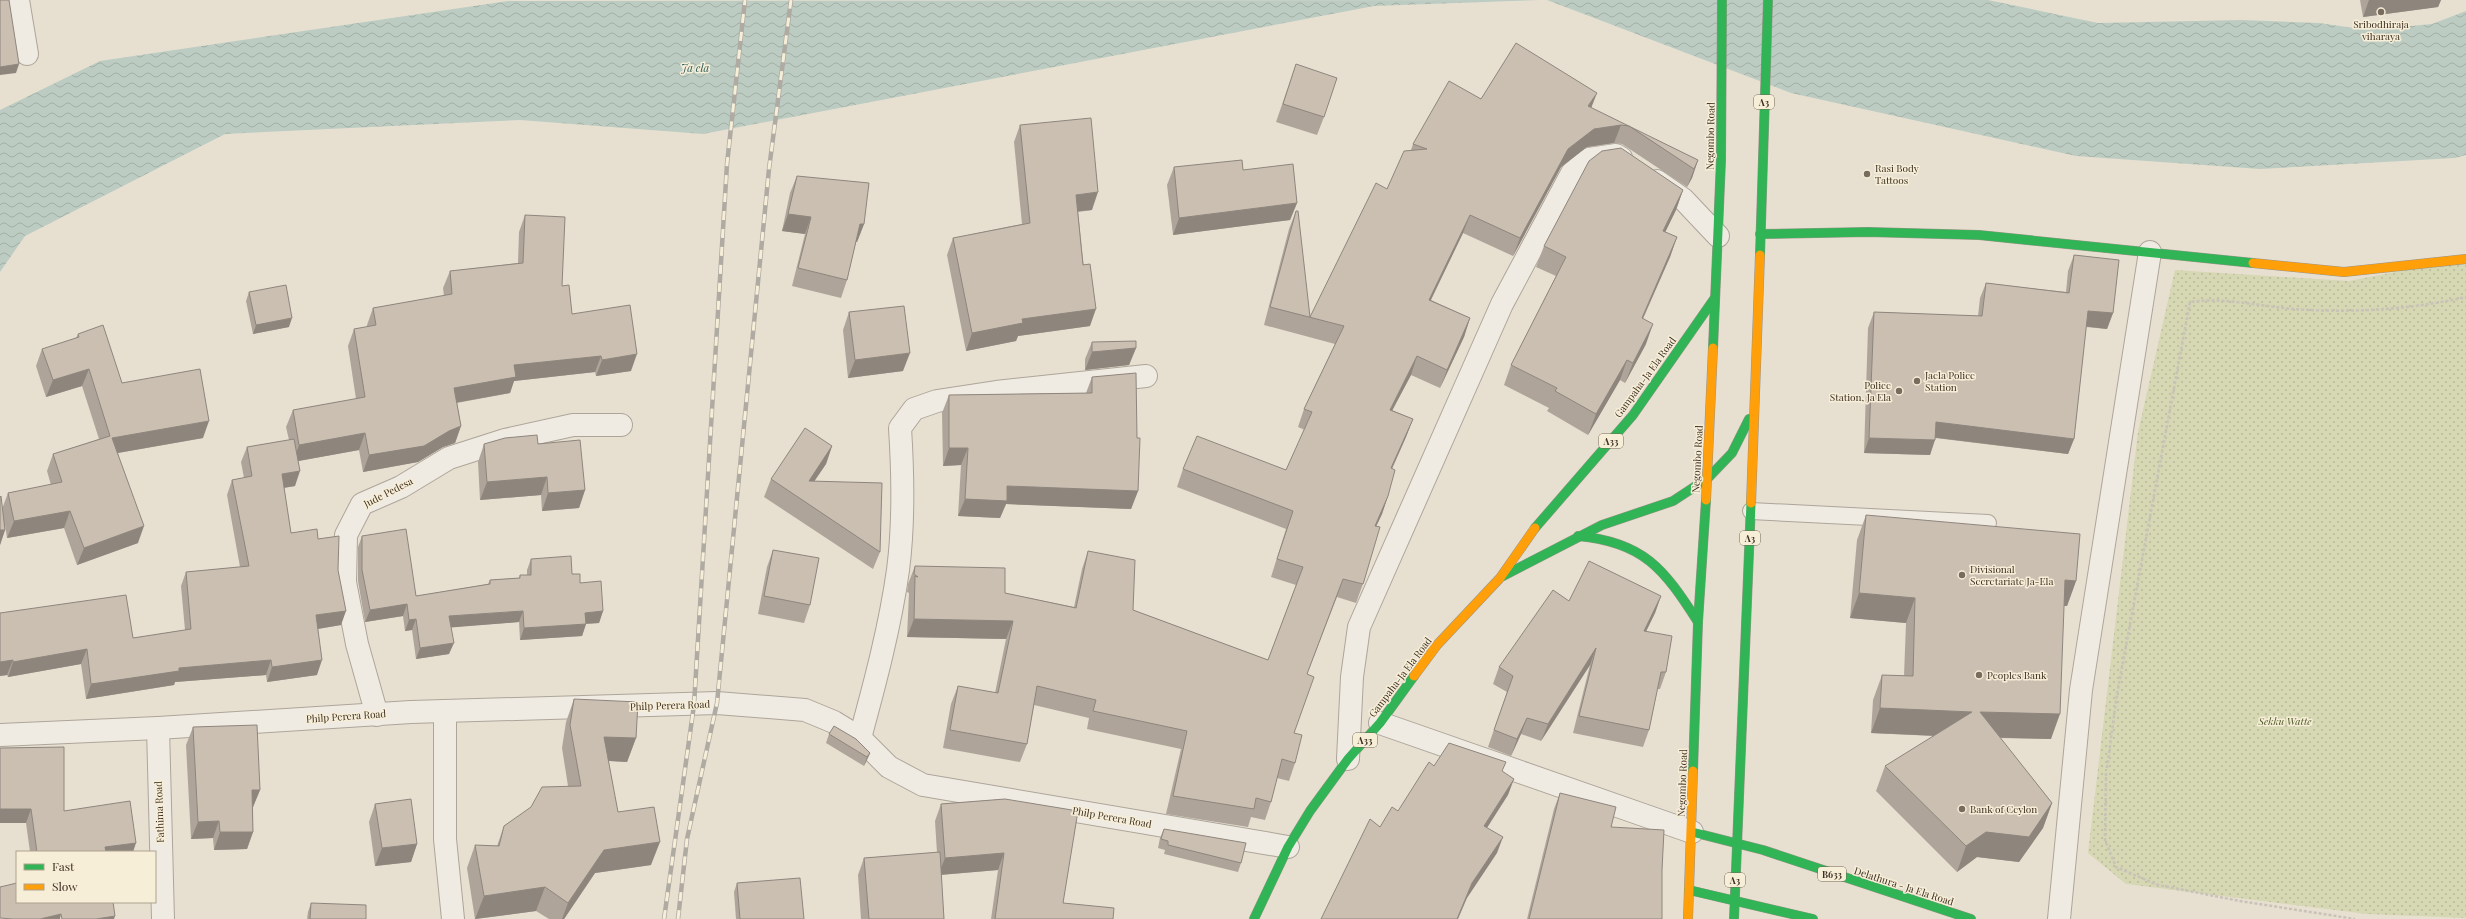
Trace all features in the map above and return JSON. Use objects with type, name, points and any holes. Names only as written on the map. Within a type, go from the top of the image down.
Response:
[{"type":"main road","name":"Negombo Road","points":[[1688,919],[1698,622],[1708,478],[1714,299],[1720,201],[1722,0]]},
{"type":"main road","name":"A3","points":[[1734,919],[1736,842],[1751,511],[1753,407],[1768,0]]},
{"type":"main road","points":[[1760,234],[1868,232],[1979,234],[2344,272],[2466,259]]},
{"type":"main road","name":"Gampaha-Ja Ela Road","points":[[1254,919],[1263,897],[1288,847],[1310,811],[1348,758],[1380,723],[1437,645],[1500,578],[1533,530],[1633,415],[1714,299]]},
{"type":"main road","name":"Gampaha-Ja Ela Road","points":[[1500,578],[1576,536],[1602,525],[1672,501],[1708,478],[1732,453],[1747,428],[1753,407]]},
{"type":"main road","points":[[1576,536],[1595,536],[1614,541],[1644,556],[1660,567],[1672,582],[1698,622]]},
{"type":"main road","name":"Delathura - Ja Ela Road","points":[[1692,832],[1736,842],[1922,906],[1971,919]]},
{"type":"main road","points":[[1690,890],[1813,919]]},
{"type":"street","points":[[18,0],[27,54]]},
{"type":"street","points":[[1348,758],[1352,677],[1359,627],[1502,304],[1572,173],[1589,159],[1616,155],[1684,199],[1718,236]]},
{"type":"street","points":[[2059,919],[2081,690],[2150,252]]},
{"type":"street","points":[[860,738],[877,678],[898,569],[903,474],[900,428],[914,409],[937,401],[996,392],[1146,376]]},
{"type":"street","name":"Jude Pedesa","points":[[377,715],[358,644],[345,582],[346,535],[362,504],[401,487],[449,458],[505,440],[573,425],[621,425]]},
{"type":"street","name":"Philp Perera Road","points":[[0,735],[158,728],[445,711],[717,703],[805,710],[834,722],[860,738],[888,767],[923,785],[1288,847]]},
{"type":"street","points":[[445,711],[445,839],[454,919]]},
{"type":"street","points":[[1380,723],[1692,832]]},
{"type":"street","name":"Fathima Road","points":[[158,728],[163,919]]},
{"type":"lane","points":[[1751,511],[1988,523]]},
{"type":"path","points":[[2355,919],[2240,901],[2158,885],[2116,867],[2105,840],[2106,772],[2117,694],[2190,302],[2205,300],[2294,309],[2370,311],[2466,297]]},
{"type":"green space","name":"Sekku Watte","points":[[2466,258],[2466,918],[2367,914],[2126,884],[2088,853],[2138,432],[2175,270],[2349,281]]},
{"type":"water","name":"Ja ela","points":[[1541,0],[1374,6],[703,134],[520,120],[225,134],[25,236],[0,272],[0,110],[100,61],[508,1]]},
{"type":"water","points":[[1547,0],[1988,0],[2098,23],[2242,20],[2319,23],[2368,30],[2432,24],[2466,11],[2466,155],[2455,158],[2260,169],[2076,156],[1791,93]]},
{"type":"building","points":[[0,0],[9,0],[19,64],[0,67]]},
{"type":"building","points":[[1516,43],[1597,93],[1588,106],[1629,126],[1621,125],[1594,129],[1568,149],[1520,238],[1470,215],[1429,300],[1470,318],[1447,370],[1417,356],[1390,410],[1413,419],[1391,468],[1395,470],[1388,496],[1375,526],[1380,527],[1364,581],[1363,584],[1343,579],[1307,674],[1314,677],[1294,733],[1302,735],[1295,763],[1282,759],[1271,802],[1256,798],[1254,809],[1173,796],[1187,731],[1093,711],[1096,700],[1037,686],[1027,744],[950,730],[958,686],[998,693],[1013,621],[914,619],[915,576],[918,577],[914,574],[915,566],[1005,568],[1005,593],[1076,608],[1088,551],[1135,560],[1133,610],[1268,660],[1303,567],[1277,559],[1293,511],[1183,469],[1197,436],[1286,470],[1312,412],[1304,409],[1344,326],[1270,307],[1296,211],[1298,211],[1310,317],[1376,183],[1387,189],[1404,151],[1427,149],[1413,144],[1449,81],[1481,99]]},
{"type":"building","points":[[1296,64],[1337,78],[1324,117],[1283,104]]},
{"type":"building","points":[[1091,118],[1098,192],[1076,195],[1083,265],[1090,264],[1096,309],[1022,319],[1023,323],[972,333],[953,238],[1030,223],[1020,125]]},
{"type":"building","points":[[1630,126],[1698,160],[1694,169]]},
{"type":"building","points":[[1621,148],[1683,190],[1663,231],[1677,237],[1642,318],[1653,324],[1633,363],[1627,360],[1596,414],[1555,391],[1557,388],[1511,365],[1566,257],[1544,246],[1589,161],[1602,151]]},
{"type":"building","points":[[1242,160],[1243,170],[1293,164],[1297,203],[1179,218],[1174,167]]},
{"type":"building","points":[[797,176],[869,183],[864,224],[860,224],[847,280],[798,268],[811,217],[788,214]]},
{"type":"building","points":[[525,215],[565,217],[562,286],[569,285],[572,314],[630,305],[637,354],[602,360],[601,356],[514,365],[516,377],[454,388],[461,426],[449,431],[424,446],[369,455],[365,433],[299,445],[293,410],[365,397],[354,329],[376,325],[373,308],[452,294],[450,271],[523,263]]},
{"type":"building","points":[[2074,255],[2119,260],[2113,313],[2088,311],[2074,439],[1936,422],[1935,440],[1869,438],[1874,312],[1982,316],[1986,283],[2069,293]]},
{"type":"building","points":[[286,285],[292,318],[256,325],[249,292]]},
{"type":"building","points":[[904,306],[910,353],[855,360],[849,312]]},
{"type":"building","points":[[103,325],[122,383],[200,369],[209,421],[112,438],[144,526],[84,548],[70,511],[14,521],[8,493],[62,482],[53,454],[110,436],[89,369],[53,380],[42,349],[79,337],[78,334]]},
{"type":"building","points":[[1136,341],[1136,348],[1092,352],[1092,342]]},
{"type":"building","points":[[1136,373],[1137,438],[1140,438],[1138,491],[1007,486],[1007,501],[965,499],[968,448],[949,448],[949,395],[1092,393],[1092,377]]},
{"type":"building","points":[[805,428],[832,446],[809,481],[882,483],[880,552],[771,479]]},
{"type":"building","points":[[537,435],[538,444],[580,440],[585,490],[548,493],[547,477],[487,482],[484,444],[505,438]]},
{"type":"building","points":[[294,439],[300,471],[282,474],[291,533],[317,529],[318,539],[339,536],[338,570],[346,611],[316,615],[322,660],[272,667],[271,660],[179,668],[179,671],[91,684],[87,649],[13,662],[13,660],[0,662],[0,613],[126,595],[133,638],[191,629],[186,572],[249,566],[232,480],[252,476],[247,447]]},
{"type":"building","points":[[1,496],[5,530],[0,530]]},
{"type":"building","points":[[1866,515],[2080,534],[2076,581],[2065,580],[2060,714],[1980,712],[2052,803],[2029,837],[1986,832],[1966,846],[1885,766],[1972,712],[1880,708],[1882,675],[1913,676],[1915,598],[1859,593]]},
{"type":"building","points":[[406,529],[416,596],[490,584],[490,580],[520,578],[520,575],[531,575],[531,559],[571,556],[572,574],[580,574],[580,583],[601,581],[603,611],[585,613],[586,624],[524,628],[523,611],[449,616],[454,643],[420,648],[416,619],[409,620],[407,604],[370,610],[362,570],[362,536]]},
{"type":"building","points":[[773,550],[819,558],[810,605],[764,596]]},
{"type":"building","points":[[1589,561],[1661,596],[1644,631],[1672,636],[1666,672],[1661,672],[1649,730],[1579,716],[1596,648],[1548,724],[1527,718],[1517,739],[1494,730],[1513,676],[1499,667],[1553,590],[1569,601]]},
{"type":"building","points":[[574,699],[638,702],[636,738],[604,737],[618,812],[654,807],[660,842],[604,850],[568,903],[545,887],[484,896],[475,845],[499,846],[504,826],[531,807],[542,787],[581,786],[570,725]]},
{"type":"building","points":[[257,725],[260,790],[252,790],[253,832],[220,832],[219,821],[198,822],[193,727]]},
{"type":"building","points":[[834,726],[856,739],[870,753],[867,757],[829,734]]},
{"type":"building","points":[[1449,743],[1506,762],[1502,771],[1514,779],[1484,826],[1503,837],[1472,883],[1457,919],[1321,919],[1370,819],[1380,827],[1392,807],[1398,811],[1429,762],[1434,766]]},
{"type":"building","points":[[64,747],[64,811],[130,801],[136,843],[105,847],[106,851],[37,851],[31,809],[0,809],[0,748]]},
{"type":"building","points":[[1560,793],[1616,807],[1611,827],[1664,830],[1662,919],[1529,919]]},
{"type":"building","points":[[411,799],[417,844],[382,848],[375,804]]},
{"type":"building","points":[[1005,799],[1078,811],[1063,903],[1114,908],[1113,919],[995,919],[1004,853],[945,858],[941,804]]},
{"type":"building","points":[[1164,829],[1246,843],[1241,863],[1168,845],[1168,841],[1161,839]]},
{"type":"building","points":[[940,852],[944,919],[869,919],[864,858]]},
{"type":"building","points":[[800,878],[804,919],[740,919],[737,883]]},
{"type":"building","points":[[16,883],[16,903],[113,903],[115,916],[96,919],[62,919],[61,914],[40,919],[0,918],[0,887]]},
{"type":"building","points":[[311,903],[366,905],[366,919],[310,919]]},
{"type":"railway","points":[[664,919],[694,705],[727,164],[745,0]]},
{"type":"railway","points":[[678,919],[687,839],[717,703],[769,169],[791,0]]},
{"type":"traffic: fast","points":[[1713,348],[1721,160],[1722,0]]},
{"type":"traffic: fast","points":[[1760,255],[1768,0]]},
{"type":"traffic: fast","points":[[1760,234],[1868,232],[1979,235],[2253,263]]},
{"type":"traffic: fast","points":[[1535,528],[1633,415],[1714,299]]},
{"type":"traffic: fast","points":[[1503,576],[1602,525],[1673,501],[1708,478],[1732,453],[1749,419]]},
{"type":"traffic: fast","points":[[1693,771],[1698,622],[1706,500]]},
{"type":"traffic: fast","points":[[1734,919],[1751,503]]},
{"type":"traffic: fast","points":[[1578,536],[1601,539],[1620,545],[1636,552],[1650,561],[1674,587],[1698,622]]},
{"type":"traffic: fast","points":[[1254,919],[1288,847],[1310,811],[1348,759],[1380,723],[1414,676]]},
{"type":"traffic: fast","points":[[1692,832],[1763,850],[1971,919]]},
{"type":"traffic: fast","points":[[1689,890],[1813,919]]},
{"type":"traffic: slow","points":[[1751,503],[1760,255]]},
{"type":"traffic: slow","points":[[2253,263],[2344,272],[2466,259]]},
{"type":"traffic: slow","points":[[1706,500],[1713,348]]},
{"type":"traffic: slow","points":[[1414,676],[1437,645],[1500,578],[1535,528]]},
{"type":"traffic: slow","points":[[1688,919],[1693,771]]},
{"type":"place","name":"Sribodhiraja viharaya","points":[[2381,12]]},
{"type":"place","name":"Rasi Body Tattoos","points":[[1867,174]]},
{"type":"place","name":"Jaela Police Station","points":[[1917,381]]},
{"type":"place","name":"Police Station, Ja Ela","points":[[1899,391]]},
{"type":"place","name":"Divisional Secretariate Ja-Ela","points":[[1962,575]]},
{"type":"place","name":"Peoples Bank","points":[[1979,675]]},
{"type":"place","name":"Bank of Ceylon","points":[[1962,809]]}]
